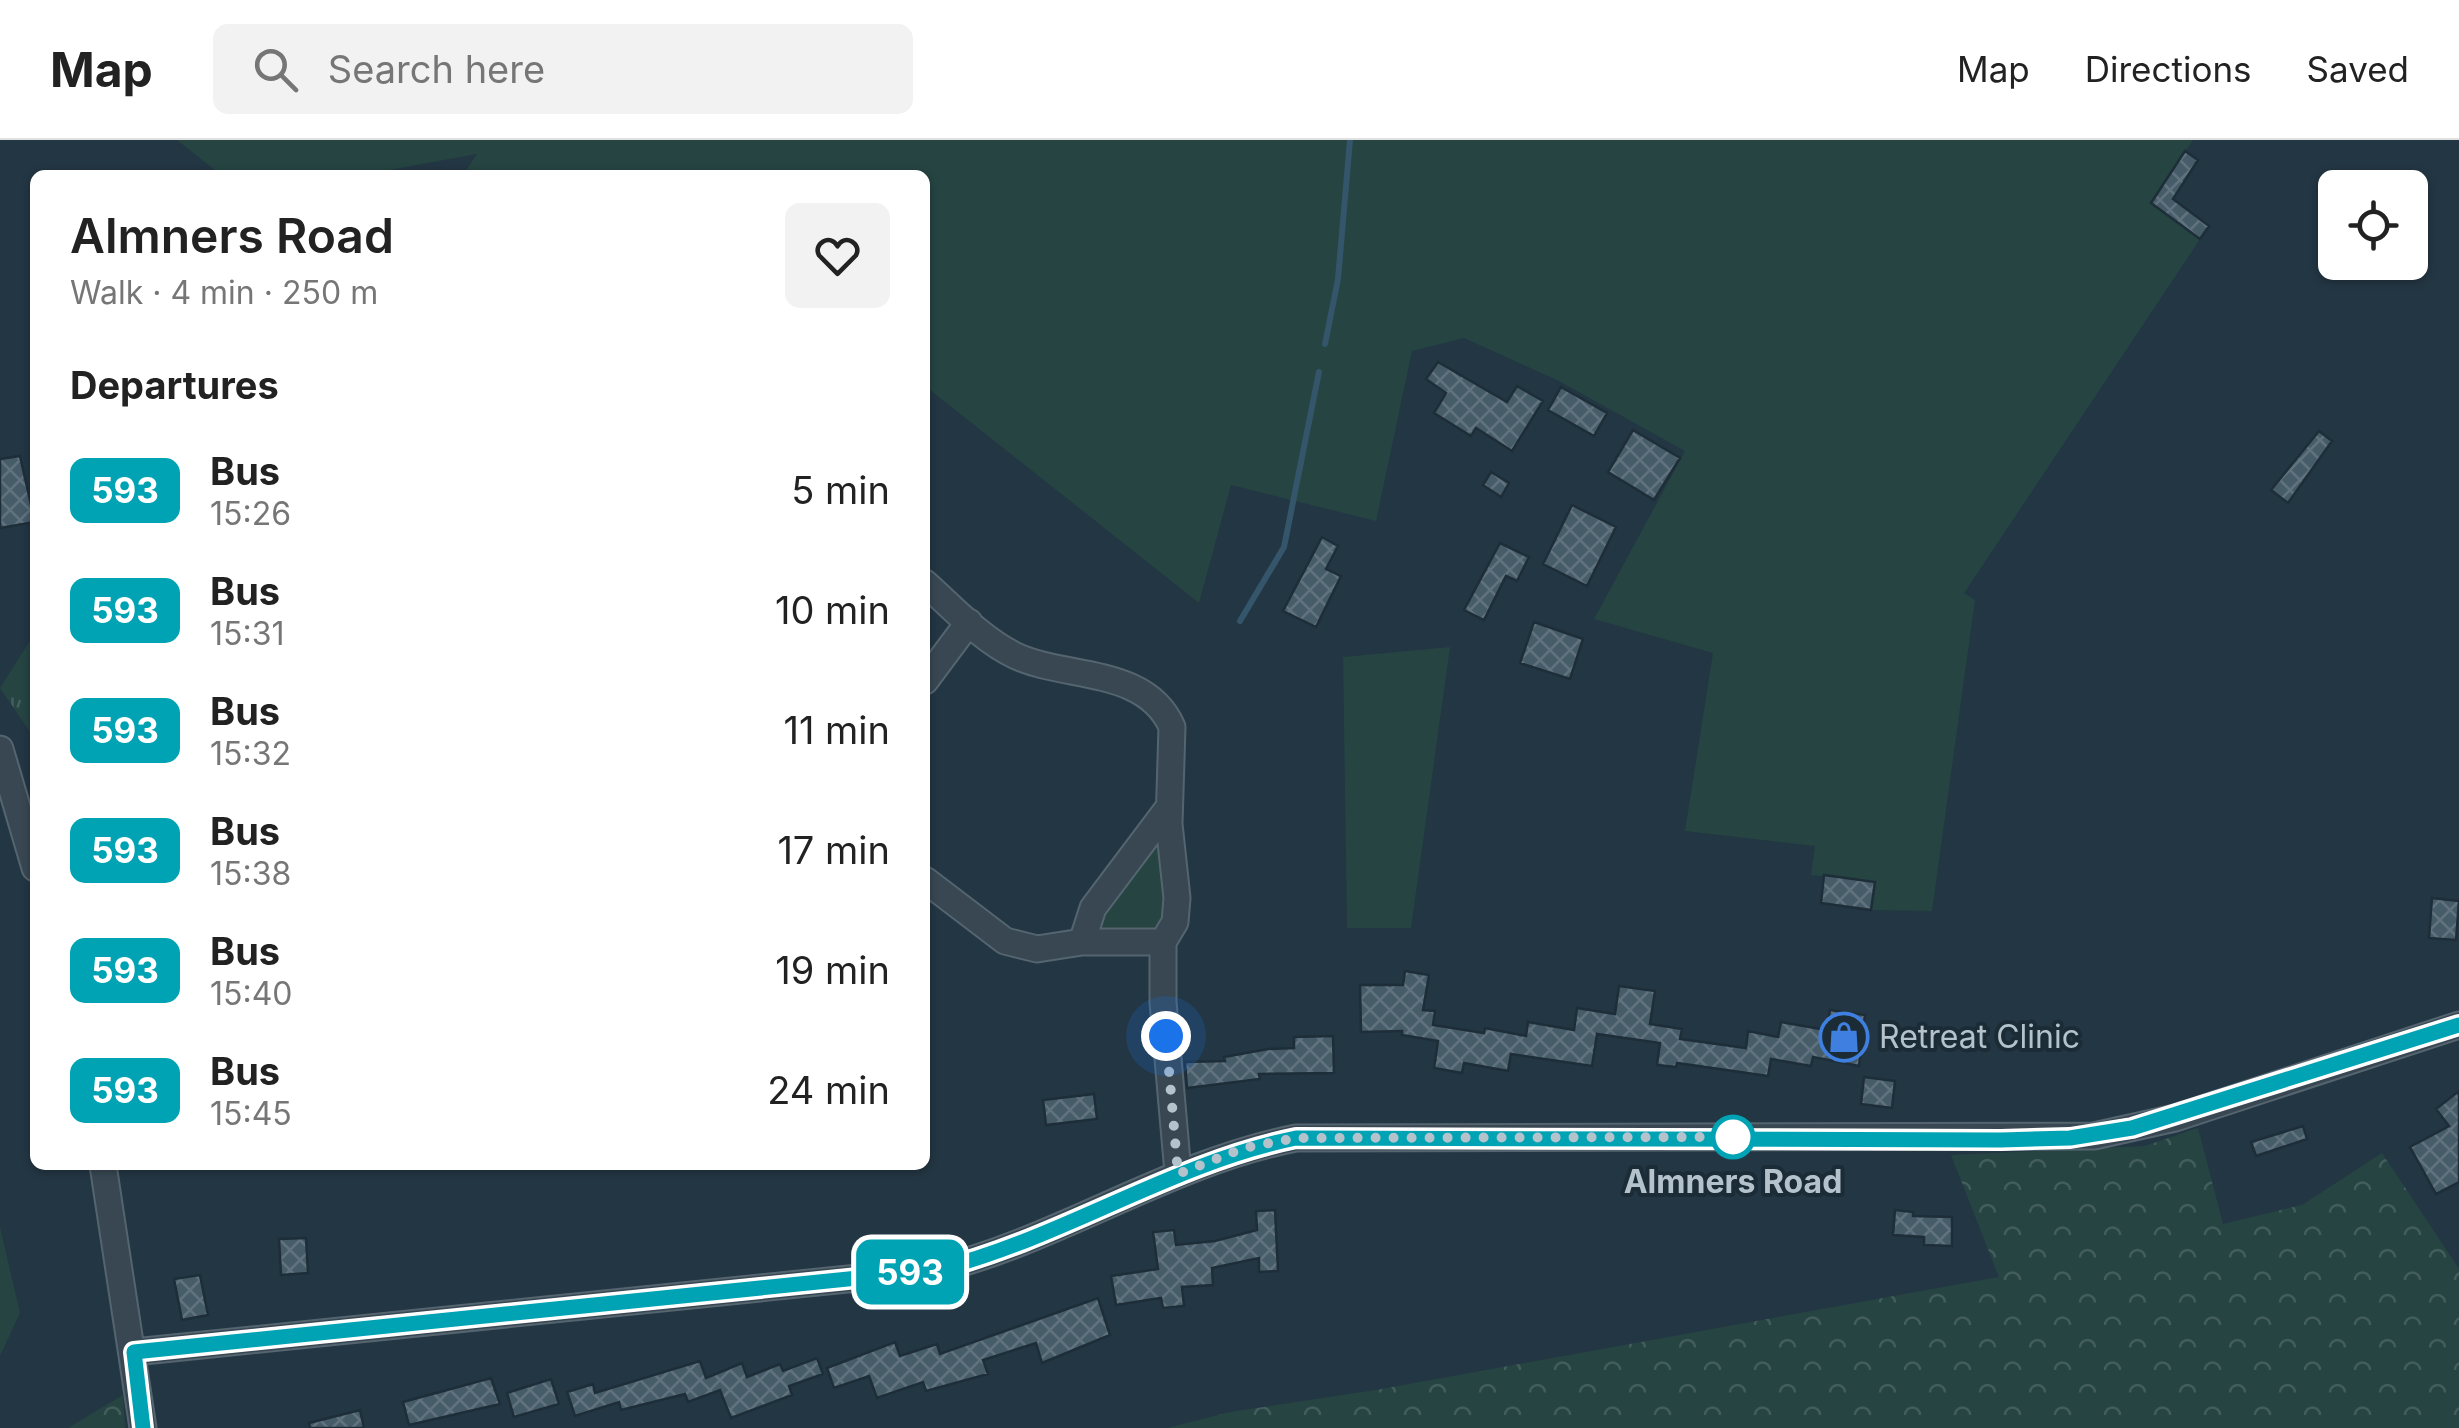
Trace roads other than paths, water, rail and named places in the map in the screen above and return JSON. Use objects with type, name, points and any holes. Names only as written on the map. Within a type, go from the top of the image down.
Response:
[{"type":"street","points":[[930,587],[969,622],[1018,656],[1142,692],[1166,713],[1172,727],[1169,807],[1175,922],[1163,942],[1178,1174]]},
{"type":"street","points":[[930,674],[969,622]]},
{"type":"street","points":[[0,749],[30,851]]},
{"type":"street","points":[[1082,942],[1093,908],[1169,807]]},
{"type":"street","points":[[930,884],[1004,940],[1037,950],[1082,942],[1163,942]]},
{"type":"street","points":[[134,1352],[936,1270],[982,1258],[1244,1148],[1296,1138],[2001,1140],[2094,1136],[2175,1118],[2459,1025]]},
{"type":"street","points":[[105,1170],[144,1428]]},
{"type":"waterway","points":[[1325,344],[1338,279],[1350,140]]},
{"type":"waterway","points":[[1240,621],[1284,547],[1319,372]]},
{"type":"place","name":"Retreat Clinic","points":[[1844,1037]]},
{"type":"place","name":"Almners Road","points":[[1733,1137]]}]
